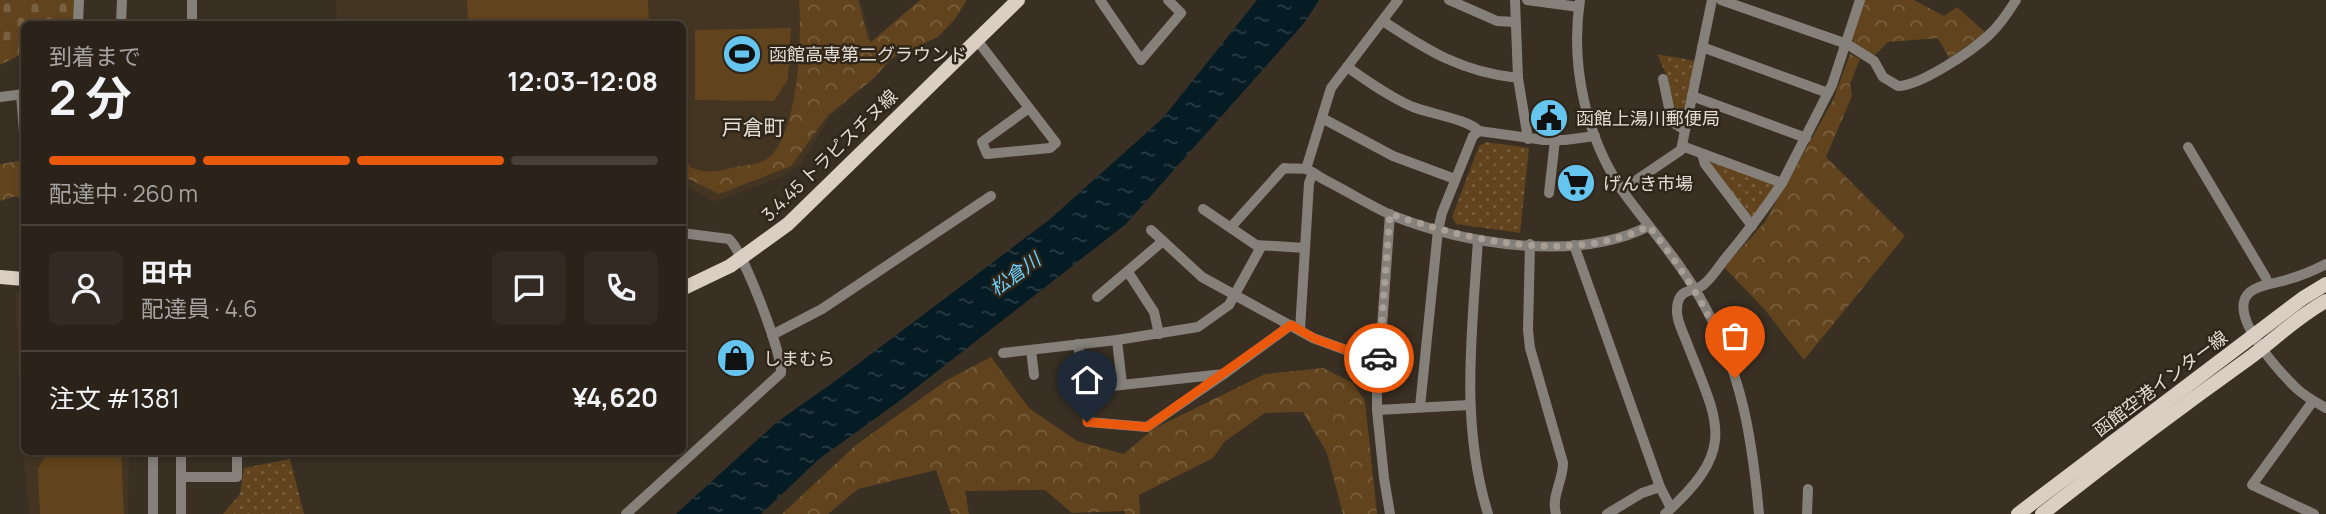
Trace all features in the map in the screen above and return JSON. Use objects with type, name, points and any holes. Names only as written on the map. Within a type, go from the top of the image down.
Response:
[{"type":"main road","name":"3.4.45 トラピスチヌ線","points":[[686,287],[741,259],[804,209],[1018,0]]},
{"type":"main road","points":[[0,277],[21,279]]},
{"type":"main road","name":"函館空港インター線","points":[[2042,514],[2259,342],[2326,284]]},
{"type":"main road","name":"函館空港インター線","points":[[2018,514],[2259,342],[2326,301]]},
{"type":"street","points":[[78,21],[79,0]]},
{"type":"street","points":[[121,21],[122,0]]},
{"type":"street","points":[[192,0],[192,21]]},
{"type":"street","points":[[1100,0],[1141,60],[1181,12],[1168,0]]},
{"type":"street","points":[[1078,344],[1087,422],[1147,427],[1290,329],[1305,248],[1310,171],[1331,88],[1398,0]]},
{"type":"street","points":[[1450,0],[1497,21],[1515,22]]},
{"type":"street","points":[[1515,0],[1518,78],[1528,138]]},
{"type":"street","points":[[1527,0],[1579,3],[1579,75],[1595,136],[1622,190],[1695,289],[1721,341],[1745,407],[1754,454],[1759,514]]},
{"type":"street","points":[[1622,190],[1681,150],[1712,0]]},
{"type":"street","points":[[1721,0],[1847,44],[1874,61],[1886,80],[1898,86],[1912,85],[1989,35],[2015,0]]},
{"type":"street","points":[[1668,511],[1707,467],[1716,446],[1713,411],[1677,314],[1681,296],[1685,291],[1703,285],[1752,226],[1782,183],[1828,93],[1860,0]]},
{"type":"street","points":[[1383,21],[1449,61],[1481,72],[1518,78]]},
{"type":"street","points":[[977,40],[1029,108],[1056,144],[1050,148],[987,154],[982,142],[1029,108]]},
{"type":"street","points":[[1702,47],[1828,93]]},
{"type":"street","points":[[1347,67],[1404,103],[1448,119],[1471,124],[1479,131],[1555,140],[1595,136]]},
{"type":"street","points":[[1663,79],[1672,122],[1685,130]]},
{"type":"street","points":[[0,97],[21,94]]},
{"type":"street","points":[[1692,96],[1806,138]]},
{"type":"street","points":[[1322,118],[1393,156],[1455,179]]},
{"type":"street","points":[[1420,407],[1438,230],[1455,179],[1473,136],[1479,131]]},
{"type":"street","points":[[1549,193],[1555,140]]},
{"type":"street","points":[[1682,146],[1782,183]]},
{"type":"street","points":[[2188,146],[2266,278]]},
{"type":"street","points":[[1702,154],[1705,164],[1752,226]]},
{"type":"street","points":[[1231,228],[1284,168],[1310,171],[1390,214],[1478,240],[1574,245],[1612,240],[1649,226]]},
{"type":"street","points":[[772,335],[822,309],[991,196]]},
{"type":"street","points":[[1203,209],[1261,247],[1305,248]]},
{"type":"street","points":[[1390,214],[1380,355],[1375,370],[1384,478],[1390,514]]},
{"type":"street","points":[[1151,230],[1202,277],[1233,299],[1290,329],[1365,359],[1375,370]]},
{"type":"street","points":[[626,514],[781,373],[782,365],[772,335],[737,249],[729,239],[686,234]]},
{"type":"street","points":[[1097,297],[1163,240]]},
{"type":"street","points":[[1478,240],[1469,405],[1474,456],[1488,514]]},
{"type":"street","points":[[1530,244],[1530,348],[1563,463],[1555,496],[1556,514]]},
{"type":"street","points":[[1574,245],[1668,511]]},
{"type":"street","points":[[1003,353],[1117,340],[1198,327],[1233,299],[1261,247]]},
{"type":"street","points":[[2326,264],[2290,279],[2259,286],[2247,295],[2243,311],[2259,342],[2296,388],[2326,408]]},
{"type":"street","points":[[1128,272],[1154,312],[1158,334]]},
{"type":"street","points":[[1117,340],[1122,384]]},
{"type":"street","points":[[1031,350],[1034,375]]},
{"type":"street","points":[[1084,389],[1224,374]]},
{"type":"street","points":[[2313,401],[2252,485],[2314,514]]},
{"type":"street","points":[[1377,410],[1469,405]]},
{"type":"street","points":[[153,455],[153,514]]},
{"type":"street","points":[[181,455],[181,514]]},
{"type":"street","points":[[181,477],[237,477],[237,455]]},
{"type":"street","points":[[1607,514],[1642,493],[1660,487]]},
{"type":"street","points":[[1807,514],[1808,489]]},
{"type":"shaded area","points":[[336,0],[860,0],[871,36],[846,104],[830,117],[802,163],[782,177],[714,202],[686,186],[686,21],[337,21]]},
{"type":"shaded area","points":[[15,292],[21,292],[21,431]]},
{"type":"shaded area","points":[[23,455],[129,455],[128,514],[29,514]]},
{"type":"green space","points":[[0,0],[75,0],[74,21],[21,21],[21,54],[0,65]]},
{"type":"green space","points":[[467,0],[648,0],[649,21],[468,21]]},
{"type":"green space","points":[[799,0],[858,0],[871,42],[920,0],[967,0],[955,19],[938,37],[892,58],[873,79],[828,115],[791,166],[719,194],[686,178],[686,157],[690,167],[713,172],[760,162],[778,148],[792,108],[800,36]]},
{"type":"green space","points":[[1864,0],[1914,0],[1944,16],[1957,7],[1986,33],[1949,58],[1938,38],[1888,42],[1874,56],[1855,44],[1852,39]]},
{"type":"green space","name":"函館高専第二グラウンド","points":[[791,28],[788,79],[774,101],[695,100],[695,30]]},
{"type":"green space","points":[[1657,54],[1695,61],[1682,124],[1675,118],[1668,78]]},
{"type":"green space","points":[[1850,54],[1860,59],[1850,84],[1852,96],[1826,157],[1905,236],[1804,360],[1765,310],[1724,267],[1764,223],[1833,100]]},
{"type":"green space","points":[[1486,142],[1529,148],[1520,233],[1456,224],[1452,217],[1479,146]]},
{"type":"green space","points":[[21,160],[21,197],[0,201],[0,164]]},
{"type":"green space","points":[[1711,161],[1776,185],[1752,220],[1709,164]]},
{"type":"green space","points":[[991,357],[1029,408],[1077,441],[1124,454],[1153,429],[1265,374],[1323,368],[1353,383],[1365,401],[1377,514],[1343,514],[1327,453],[1303,412],[1265,413],[1224,442],[1213,458],[1139,495],[1140,514],[1125,514],[1125,511],[1072,513],[1045,490],[965,491],[969,514],[951,514],[936,470],[858,489],[828,514],[782,514],[856,445],[947,380]]},
{"type":"green space","points":[[46,455],[121,455],[124,514],[40,514],[38,469]]},
{"type":"green space","points":[[290,459],[304,514],[223,514],[240,494],[244,468]]},
{"type":"water","name":"松倉川","points":[[1257,0],[1319,0],[1305,22],[1126,224],[898,402],[819,459],[761,514],[676,514],[777,422],[1049,220],[1163,118]]},
{"type":"way so far","points":[[1379,358],[1390,214],[1478,240],[1507,243],[1574,245],[1612,240],[1649,226],[1684,271],[1705,306],[1735,378]]},
{"type":"place","name":"函館高専第二グラウンド","points":[[742,54]]},
{"type":"place","name":"函館上湯川郵便局","points":[[1549,118]]},
{"type":"place","name":"げんき市場","points":[[1576,183]]},
{"type":"place","name":"しまむら","points":[[736,358]]},
{"type":"district","name":"戸倉町","points":[[753,127]]},
{"type":"route","points":[[1087,422],[1147,427],[1291,325],[1313,338],[1365,359],[1375,370],[1379,358]]}]
